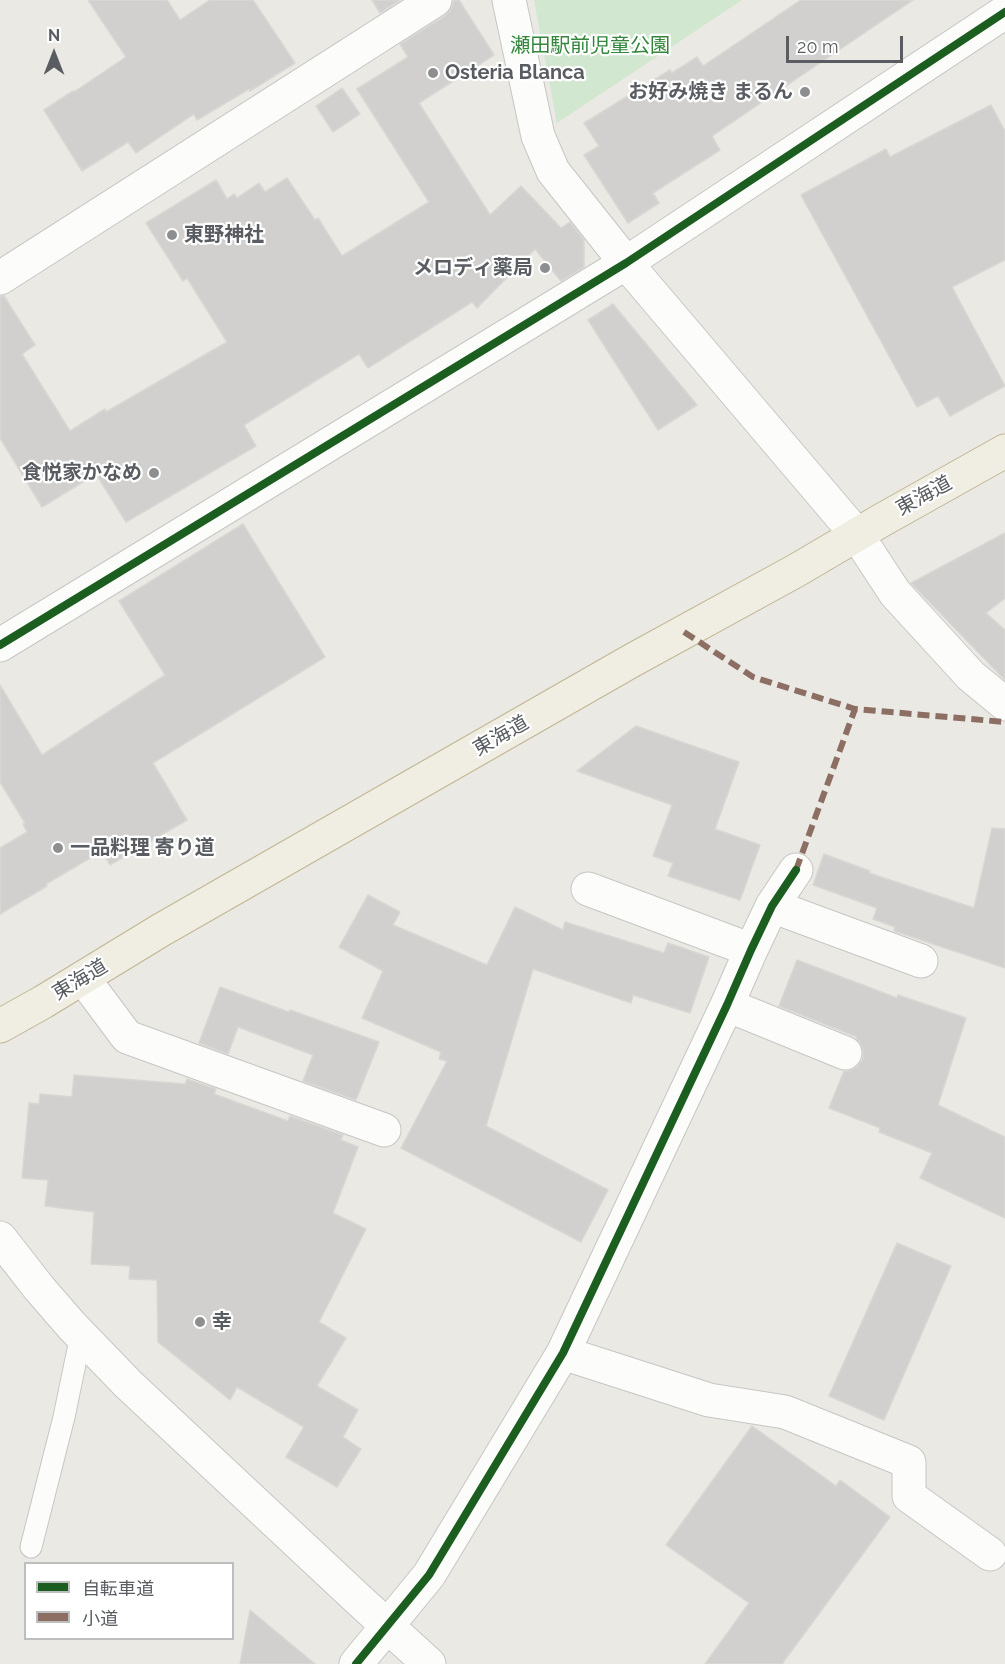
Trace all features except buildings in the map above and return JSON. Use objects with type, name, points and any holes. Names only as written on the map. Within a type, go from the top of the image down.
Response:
[{"type":"highway","name":"東海道","points":[[0,1026],[161,930],[1005,451]]},
{"type":"street","points":[[0,278],[435,0]]},
{"type":"street","points":[[509,0],[538,136],[553,171],[627,263],[857,535],[895,593],[970,676],[1005,704]]},
{"type":"street","points":[[0,645],[627,263],[1005,12]]},
{"type":"street","points":[[356,1664],[429,1575],[563,1353],[772,906],[796,870]]},
{"type":"street","points":[[588,889],[751,950]]},
{"type":"street","points":[[772,906],[921,961]]},
{"type":"street","points":[[83,978],[127,1037],[384,1130]]},
{"type":"street","points":[[727,1005],[845,1053]]},
{"type":"street","points":[[0,1239],[39,1288],[128,1384],[429,1664]]},
{"type":"street","points":[[563,1353],[709,1400],[785,1412],[909,1462],[909,1496],[990,1554]]},
{"type":"lane","points":[[31,1547],[64,1417],[81,1335]]},
{"type":"green space","name":"瀬田駅前児童公園","points":[[534,0],[742,0],[557,123]]},
{"type":"marked path","points":[[684,632],[753,677],[855,709],[1005,722]]},
{"type":"marked path","points":[[796,870],[855,709]]},
{"type":"cycle path","points":[[0,645],[626,263],[1005,12]]},
{"type":"cycle path","points":[[356,1664],[429,1575],[563,1353],[772,906],[796,870]]},
{"type":"place","name":"Osteria Blanca","points":[[433,73]]},
{"type":"place","name":"お好み焼き まるん","points":[[805,92]]},
{"type":"place","name":"東野神社","points":[[172,235]]},
{"type":"place","name":"メロディ薬局","points":[[545,268]]},
{"type":"place","name":"食悦家かなめ","points":[[154,473]]},
{"type":"place","name":"一品料理 寄り道","points":[[58,848]]},
{"type":"place","name":"幸","points":[[200,1322]]}]
